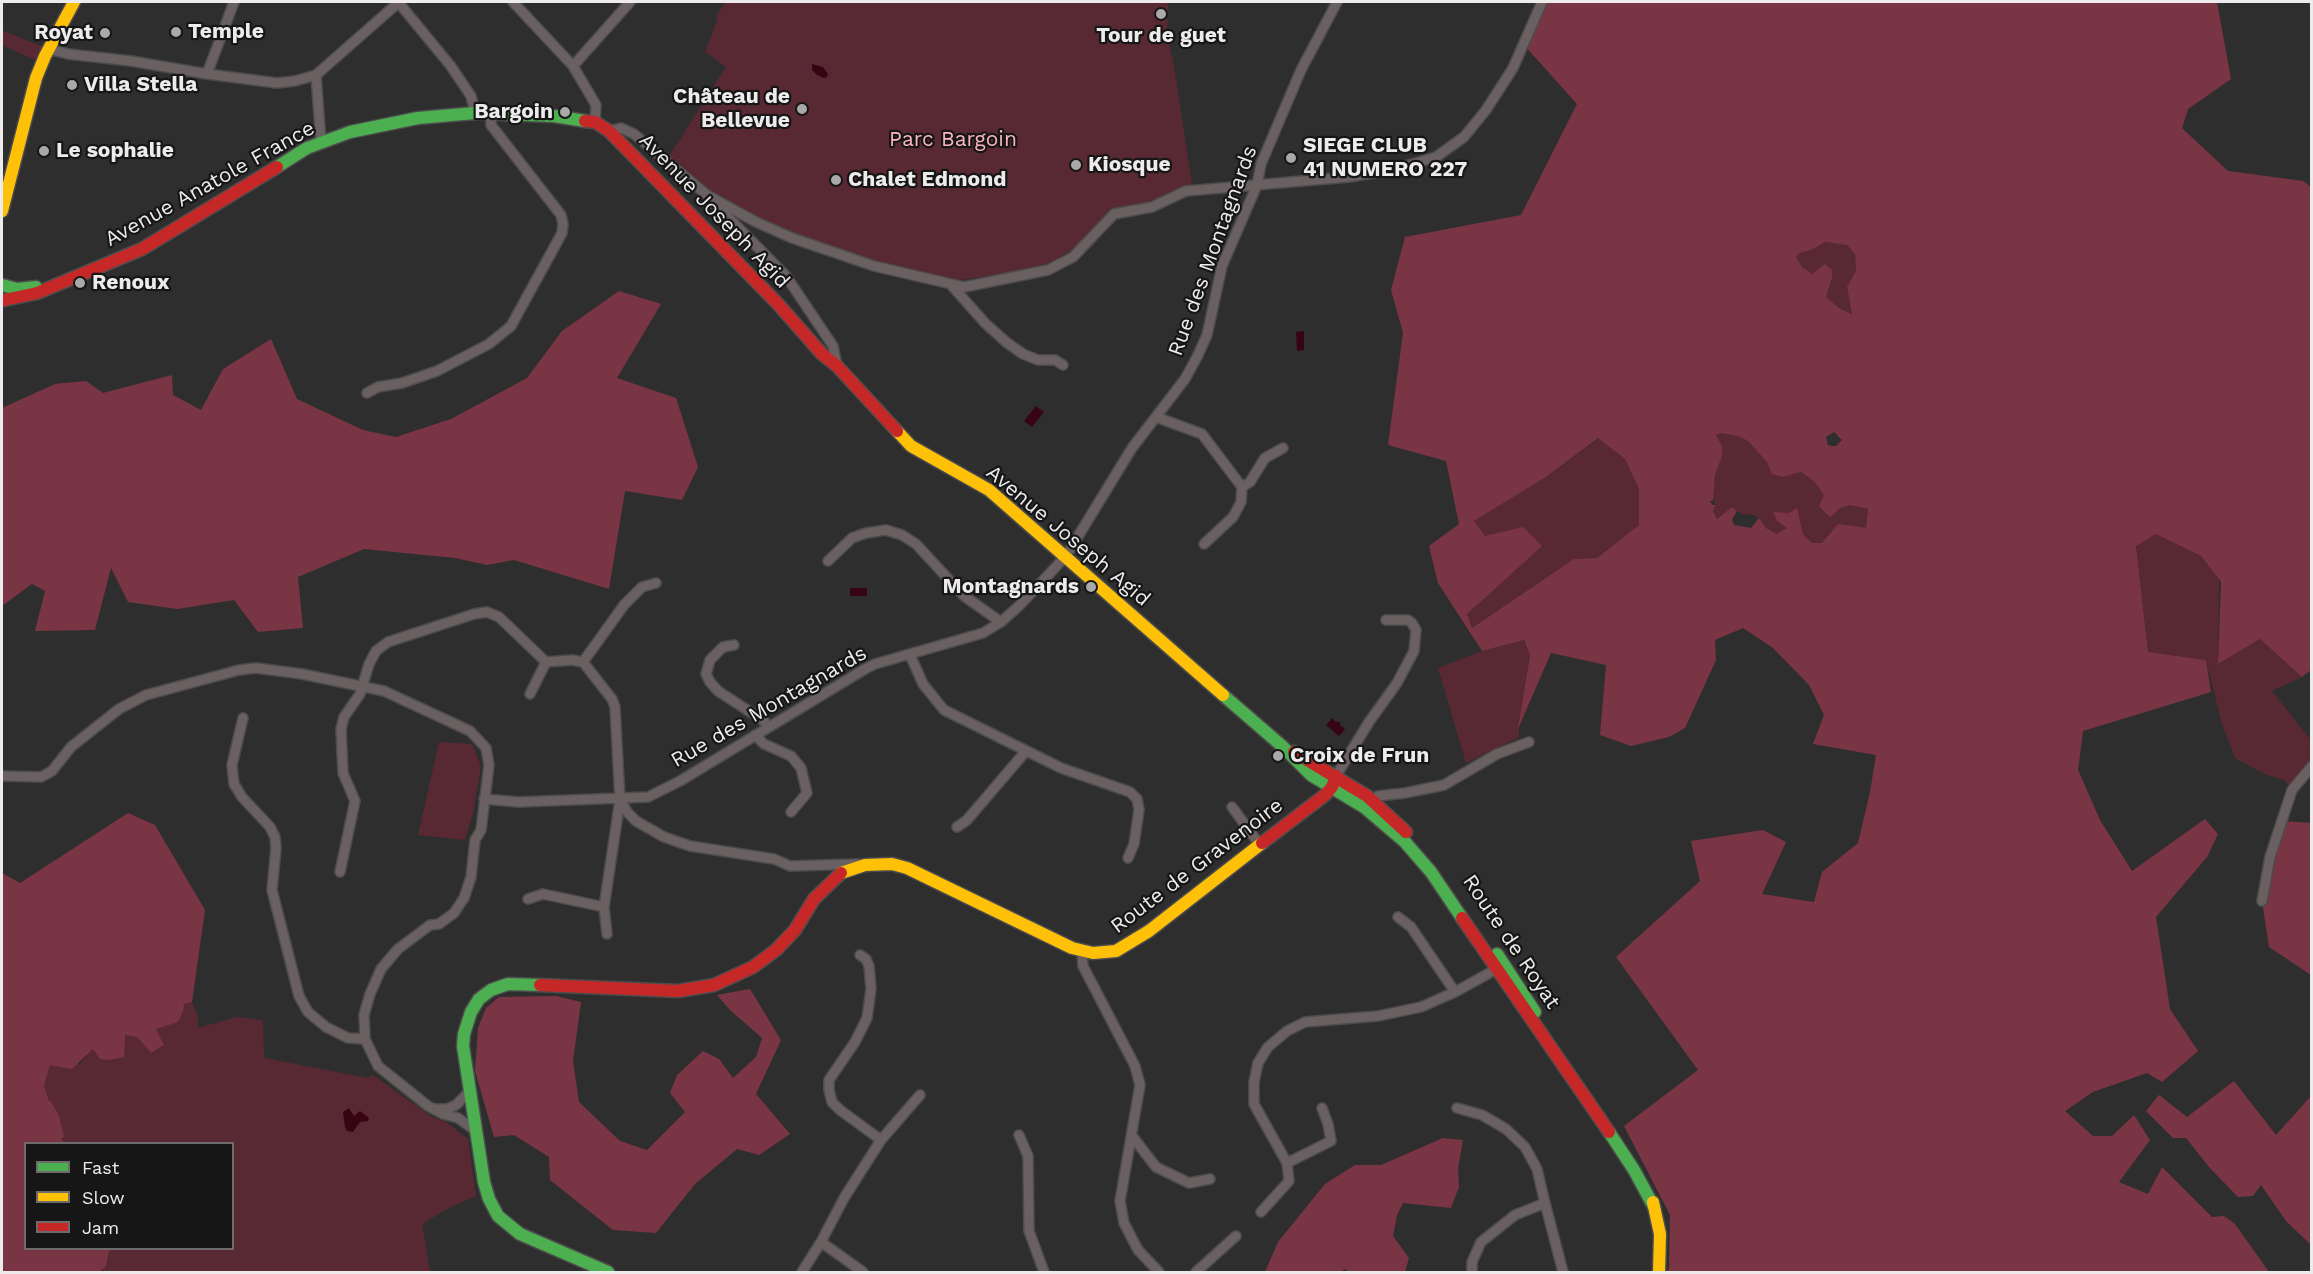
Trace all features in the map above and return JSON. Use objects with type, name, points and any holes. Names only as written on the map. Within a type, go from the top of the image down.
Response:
[{"type":"main road","points":[[2,211],[6,178],[31,93],[48,49],[74,2]]},
{"type":"main road","name":"Avenue Anatole France","points":[[3,302],[37,293],[80,277],[142,249],[278,164],[321,142],[385,123],[475,113],[554,116],[595,122],[609,131]]},
{"type":"main road","name":"Avenue Joseph Agid","points":[[609,131],[778,304],[822,354],[837,366],[911,446],[981,484],[1323,782]]},
{"type":"main road","points":[[2,284],[6,292],[3,302]]},
{"type":"main road","name":"Avenue Anatole France","points":[[2,284],[17,289],[46,288]]},
{"type":"main road","name":"Route de Royat","points":[[1282,746],[1323,782],[1368,803],[1411,837],[1437,868],[1500,967],[1641,1166],[1650,1185],[1660,1234],[1659,1272]]},
{"type":"main road","name":"Route de Gravenoire","points":[[608,1272],[533,1241],[505,1223],[492,1206],[486,1189],[463,1046],[468,1018],[475,1004],[491,990],[508,984],[678,991],[714,985],[753,967],[776,950],[795,930],[814,899],[836,876],[849,869],[865,865],[892,864],[907,868],[1082,951],[1093,953],[1116,951],[1136,941],[1312,803],[1323,782]]},
{"type":"main road","name":"Route de Gravenoire","points":[[1312,803],[1323,782]]},
{"type":"street","points":[[207,74],[234,2]]},
{"type":"street","points":[[48,49],[68,54],[207,74],[277,83],[295,81],[316,75],[399,2],[471,96],[475,113]]},
{"type":"street","points":[[513,2],[573,66],[596,105],[595,122]]},
{"type":"street","points":[[573,66],[630,2]]},
{"type":"street","name":"Rue des Montagnards","points":[[484,798],[519,802],[620,800],[648,797],[680,781],[865,669],[875,664],[972,637],[1001,622],[1020,605],[1066,556],[1132,448],[1185,379],[1206,335],[1222,266],[1257,185],[1261,164],[1301,70],[1337,2]]},
{"type":"street","points":[[707,195],[756,222],[792,238],[874,266],[952,286],[964,287],[1048,270],[1073,256],[1114,214],[1152,207],[1186,191],[1349,177],[1392,170],[1436,157],[1464,137],[1486,111],[1513,68],[1542,2]]},
{"type":"street","points":[[316,75],[321,142]]},
{"type":"street","points":[[367,393],[378,387],[402,383],[437,371],[489,344],[511,326],[562,233],[561,215],[492,125],[491,114]]},
{"type":"street","points":[[609,131],[621,128],[634,134],[707,195],[786,276],[833,346],[837,366]]},
{"type":"street","points":[[952,286],[985,323],[1006,342],[1023,354],[1038,360],[1055,360],[1063,365]]},
{"type":"street","points":[[1156,417],[1202,434],[1242,487],[1240,502],[1233,517],[1204,544]]},
{"type":"street","points":[[1242,487],[1250,482],[1265,458],[1283,447]]},
{"type":"street","points":[[828,561],[852,538],[866,533],[886,530],[902,535],[916,544],[964,596],[1001,622]]},
{"type":"street","points":[[582,662],[624,605],[642,587],[656,583]]},
{"type":"street","points":[[340,872],[355,801],[343,773],[341,729],[344,717],[364,686],[369,664],[376,651],[388,642],[474,614],[488,612],[498,617],[546,662],[572,660],[582,662],[612,699],[615,707],[620,800],[604,907],[607,934]]},
{"type":"street","points":[[1323,782],[1397,684],[1414,651],[1416,630],[1412,623],[1408,620],[1386,620]]},
{"type":"street","points":[[734,645],[723,647],[710,660],[706,674],[718,691],[764,721],[768,727]]},
{"type":"street","points":[[910,655],[923,684],[944,710],[1061,768],[1130,792],[1137,799],[1139,810],[1134,844],[1128,858]]},
{"type":"street","points":[[530,694],[546,662]]},
{"type":"street","points":[[2,776],[41,777],[52,771],[71,747],[119,709],[146,694],[239,670],[256,668],[302,674],[384,691],[470,731],[486,748],[489,765],[481,830],[475,840],[471,877],[464,898],[454,913],[439,924],[430,926],[398,950],[381,969],[369,994],[364,1015],[365,1038],[378,1066],[409,1090],[411,1095],[442,1114],[458,1118],[476,1131]]},
{"type":"street","points":[[243,718],[232,765],[234,784],[242,797],[270,827],[275,837],[272,890],[300,996],[308,1012],[326,1027],[348,1038],[365,1038]]},
{"type":"street","points":[[755,735],[764,744],[791,756],[801,768],[807,792],[805,798],[791,812]]},
{"type":"street","points":[[1368,803],[1378,796],[1406,794],[1444,785],[1497,754],[1529,742]]},
{"type":"street","points":[[957,827],[968,820],[1026,751]]},
{"type":"street","points":[[2262,901],[2270,857],[2292,790],[2312,766]]},
{"type":"street","points":[[620,800],[636,821],[664,837],[690,846],[774,859],[790,866],[847,863],[865,865]]},
{"type":"street","points":[[1232,807],[1260,845]]},
{"type":"street","points":[[528,899],[543,894],[604,907]]},
{"type":"street","points":[[1398,917],[1411,927],[1455,992]]},
{"type":"street","points":[[1082,951],[1083,966],[1135,1066],[1140,1085],[1120,1201],[1124,1223],[1138,1250],[1159,1272]]},
{"type":"street","points":[[860,955],[866,959],[869,966],[871,989],[867,1018],[855,1042],[829,1080],[829,1090],[832,1102],[840,1110],[881,1140]]},
{"type":"street","points":[[1261,1212],[1289,1181],[1287,1163],[1254,1104],[1254,1083],[1258,1063],[1268,1047],[1287,1031],[1305,1022],[1378,1016],[1421,1007],[1455,992],[1500,967]]},
{"type":"street","points":[[434,1109],[447,1108],[456,1104],[470,1091]]},
{"type":"street","points":[[802,1272],[844,1198],[881,1140],[920,1095]]},
{"type":"street","points":[[1287,1163],[1332,1141],[1322,1108]]},
{"type":"street","points":[[1457,1108],[1482,1115],[1506,1129],[1525,1147],[1538,1169],[1563,1272]]},
{"type":"street","points":[[1019,1135],[1028,1156],[1029,1231],[1044,1272]]},
{"type":"street","points":[[1132,1136],[1156,1167],[1189,1183],[1209,1179]]},
{"type":"street","points":[[1472,1272],[1472,1262],[1481,1242],[1515,1215],[1545,1203]]},
{"type":"street","points":[[1196,1272],[1236,1236]]},
{"type":"street","points":[[821,1242],[863,1272]]},
{"type":"green space","name":"Parc Bargoin","points":[[726,2],[1168,2],[1167,37],[1173,60],[1192,184],[1140,205],[1109,210],[1074,248],[1055,260],[1031,269],[961,280],[948,281],[922,276],[775,227],[720,199],[668,158],[726,67],[705,52],[718,18],[716,16]]},
{"type":"green space","points":[[2,30],[48,49],[42,63],[2,45]]},
{"type":"green space","points":[[1825,242],[1847,245],[1855,254],[1856,271],[1847,287],[1853,314],[1839,308],[1826,297],[1832,270],[1812,274],[1802,267],[1796,257]]},
{"type":"green space","points":[[1719,433],[1738,436],[1748,441],[1783,477],[1801,472],[1814,481],[1824,495],[1840,508],[1850,505],[1868,509],[1866,528],[1822,543],[1812,543],[1803,534],[1799,516],[1788,528],[1777,534],[1766,528],[1759,518],[1751,514],[1743,515],[1732,507],[1717,519],[1713,511],[1716,505],[1713,500],[1715,475],[1722,456],[1722,446],[1716,435]]},
{"type":"green space","points":[[1599,438],[1625,459],[1639,489],[1639,525],[1597,558],[1574,559],[1472,628],[1467,614],[1497,585],[1485,536],[1474,521],[1546,477]]},
{"type":"green space","points":[[2155,533],[2201,556],[2219,580],[2218,664],[2260,639],[2302,677],[2272,691],[2311,740],[2311,766],[2292,790],[2285,780],[2267,775],[2235,758],[2222,724],[2206,660],[2148,652],[2136,546]]},
{"type":"green space","points":[[1523,640],[1530,654],[1519,737],[1466,763],[1438,668],[1482,651]]},
{"type":"green space","points":[[439,742],[472,744],[481,766],[473,813],[465,840],[418,835]]},
{"type":"green space","points":[[192,1002],[198,1017],[198,1028],[236,1017],[263,1020],[264,1058],[368,1078],[373,1075],[432,1117],[446,1122],[468,1139],[476,1196],[422,1224],[430,1272],[99,1272],[106,1266],[109,1251],[112,1250],[234,1250],[234,1142],[65,1142],[61,1138],[44,1086],[50,1065],[80,1064],[93,1048],[124,1035],[137,1037],[151,1053],[164,1045],[156,1029],[184,1004]]},
{"type":"shaded area","points":[[1546,2],[2217,2],[2231,79],[2188,109],[2182,128],[2228,171],[2303,181],[2311,187],[2311,670],[2302,677],[2260,639],[2218,664],[2221,582],[2201,556],[2156,534],[2136,546],[2148,652],[2206,660],[2211,692],[2083,731],[2078,770],[2100,820],[2132,871],[2205,819],[2218,834],[2207,857],[2156,917],[2170,1009],[2198,1051],[2162,1082],[2147,1073],[2093,1092],[2065,1111],[2093,1136],[2112,1136],[2134,1115],[2150,1140],[2119,1182],[2148,1194],[2162,1167],[2212,1217],[2224,1216],[2235,1224],[2269,1272],[1667,1272],[1670,1215],[1624,1126],[1698,1070],[1616,957],[1700,881],[1691,841],[1763,830],[1786,842],[1762,894],[1814,902],[1822,872],[1858,843],[1876,755],[1813,744],[1824,715],[1809,685],[1773,648],[1743,628],[1715,640],[1716,660],[1685,728],[1669,737],[1631,746],[1600,735],[1606,665],[1551,653],[1518,729],[1530,655],[1524,640],[1482,651],[1438,583],[1429,546],[1459,524],[1446,461],[1388,445],[1403,333],[1391,290],[1405,237],[1521,215],[1577,104],[1524,45]],"holes":[[[1825,242],[1847,245],[1855,254],[1856,271],[1847,287],[1852,314],[1839,308],[1826,297],[1832,270],[1825,264],[1812,274],[1802,267],[1796,257],[1800,253]],[[1834,432],[1842,440],[1836,446],[1832,446],[1828,445],[1826,437]],[[1720,433],[1738,436],[1748,441],[1767,462],[1772,474],[1783,477],[1801,472],[1814,481],[1824,495],[1819,506],[1830,517],[1840,508],[1850,505],[1868,509],[1866,528],[1838,524],[1822,543],[1812,543],[1803,534],[1797,508],[1789,513],[1773,512],[1777,521],[1787,528],[1777,534],[1766,528],[1759,518],[1751,528],[1734,525],[1732,520],[1737,511],[1732,507],[1717,519],[1713,511],[1716,505],[1710,502],[1713,500],[1715,475],[1722,456],[1722,446],[1716,435]],[[1598,438],[1625,459],[1639,489],[1639,525],[1597,558],[1574,559],[1472,628],[1467,614],[1542,546],[1523,527],[1485,536],[1474,521],[1546,477]]]},
{"type":"shaded area","points":[[812,64],[823,67],[828,74],[827,77],[817,75],[812,70]]},
{"type":"shaded area","points":[[619,291],[661,304],[617,378],[676,398],[698,467],[682,500],[625,491],[609,589],[514,560],[487,565],[455,558],[364,549],[298,577],[303,628],[258,632],[234,600],[177,609],[128,602],[111,568],[95,630],[35,631],[45,591],[32,584],[2,606],[2,408],[55,384],[86,381],[103,393],[172,375],[173,395],[201,410],[223,369],[271,339],[297,399],[363,430],[396,437],[451,419],[527,378],[562,331]]},
{"type":"shaded area","points":[[1304,331],[1304,350],[1297,351],[1296,332]]},
{"type":"shaded area","points":[[1036,406],[1044,412],[1032,427],[1024,421]]},
{"type":"shaded area","points":[[850,588],[867,588],[867,596],[850,596]]},
{"type":"shaded area","points":[[1332,718],[1340,722],[1345,729],[1339,736],[1326,725]]},
{"type":"shaded area","points":[[128,813],[155,825],[205,910],[192,1002],[184,1004],[178,1022],[156,1029],[164,1045],[151,1053],[137,1037],[125,1035],[124,1057],[100,1059],[93,1049],[72,1069],[50,1065],[44,1086],[49,1101],[59,1116],[64,1137],[61,1139],[65,1142],[24,1142],[24,1250],[112,1250],[109,1251],[106,1266],[99,1272],[2,1272],[2,873],[20,883]]},
{"type":"shaded area","points":[[2282,821],[2311,823],[2311,975],[2269,947],[2262,901]]},
{"type":"shaded area","points":[[750,989],[781,1040],[756,1094],[790,1134],[759,1155],[737,1149],[695,1184],[656,1233],[613,1230],[550,1180],[549,1157],[514,1135],[494,1137],[475,1071],[478,1028],[486,1008],[499,997],[556,996],[581,1002],[573,1061],[579,1102],[620,1141],[647,1150],[685,1112],[670,1093],[677,1075],[703,1051],[719,1059],[733,1078],[756,1057],[762,1038],[730,1010],[717,995]]},
{"type":"shaded area","points":[[2234,1081],[2276,1135],[2311,1096],[2311,1245],[2286,1221],[2261,1185],[2253,1196],[2238,1197],[2209,1167],[2186,1138],[2173,1138],[2146,1111],[2159,1095],[2187,1117]]},
{"type":"shaded area","points":[[349,1108],[354,1116],[360,1111],[369,1118],[368,1121],[360,1122],[353,1132],[347,1131],[345,1127],[343,1112]]},
{"type":"shaded area","points":[[1443,1138],[1463,1140],[1458,1168],[1459,1187],[1451,1208],[1403,1203],[1397,1215],[1393,1236],[1409,1258],[1405,1272],[1348,1272],[1346,1269],[1339,1272],[1265,1272],[1278,1242],[1325,1184],[1355,1165],[1381,1165]]},
{"type":"traffic: fast","points":[[277,167],[307,148],[350,132],[418,118],[475,113],[554,116],[585,121]]},
{"type":"traffic: fast","points":[[2,285],[17,289],[36,287]]},
{"type":"traffic: fast","points":[[1223,695],[1282,746],[1311,775],[1364,807],[1405,842],[1431,872],[1462,918]]},
{"type":"traffic: fast","points":[[1497,954],[1535,1012]]},
{"type":"traffic: fast","points":[[540,985],[508,984],[491,990],[479,999],[471,1012],[464,1034],[463,1046],[484,1182],[489,1199],[498,1216],[520,1234],[608,1272]]},
{"type":"traffic: fast","points":[[1609,1132],[1634,1170],[1654,1207]]},
{"type":"traffic: slow","points":[[2,211],[36,78],[74,2]]},
{"type":"traffic: slow","points":[[897,431],[911,446],[989,490],[1223,695]]},
{"type":"traffic: slow","points":[[841,873],[865,865],[892,864],[907,868],[1072,948],[1093,953],[1116,951],[1149,931],[1262,843]]},
{"type":"traffic: slow","points":[[1653,1202],[1660,1234],[1659,1272]]},
{"type":"traffic: jam","points":[[585,121],[595,122],[609,131],[778,304],[822,354],[837,366],[897,431]]},
{"type":"traffic: jam","points":[[4,300],[37,293],[142,249],[277,167]]},
{"type":"traffic: jam","points":[[1294,752],[1367,796],[1406,832]]},
{"type":"traffic: jam","points":[[1262,843],[1325,795],[1332,787],[1336,776]]},
{"type":"traffic: jam","points":[[540,985],[678,991],[714,985],[753,967],[776,950],[795,930],[814,899],[841,873]]},
{"type":"traffic: jam","points":[[1462,918],[1609,1132]]},
{"type":"place","name":"Tour de guet","points":[[1161,14]]},
{"type":"place","name":"Temple","points":[[176,32]]},
{"type":"place","name":"Royat","points":[[105,33]]},
{"type":"place","name":"Villa Stella","points":[[72,85]]},
{"type":"place","name":"Château de Bellevue","points":[[802,109]]},
{"type":"place","name":"Bargoin","points":[[565,112]]},
{"type":"place","name":"Le sophalie","points":[[44,151]]},
{"type":"place","name":"SIEGE CLUB 41 NUMERO 227","points":[[1291,158]]},
{"type":"place","name":"Kiosque","points":[[1076,165]]},
{"type":"place","name":"Chalet Edmond","points":[[836,180]]},
{"type":"place","name":"Renoux","points":[[80,283]]},
{"type":"place","name":"Montagnards","points":[[1091,587]]},
{"type":"place","name":"Croix de Frun","points":[[1278,756]]}]
